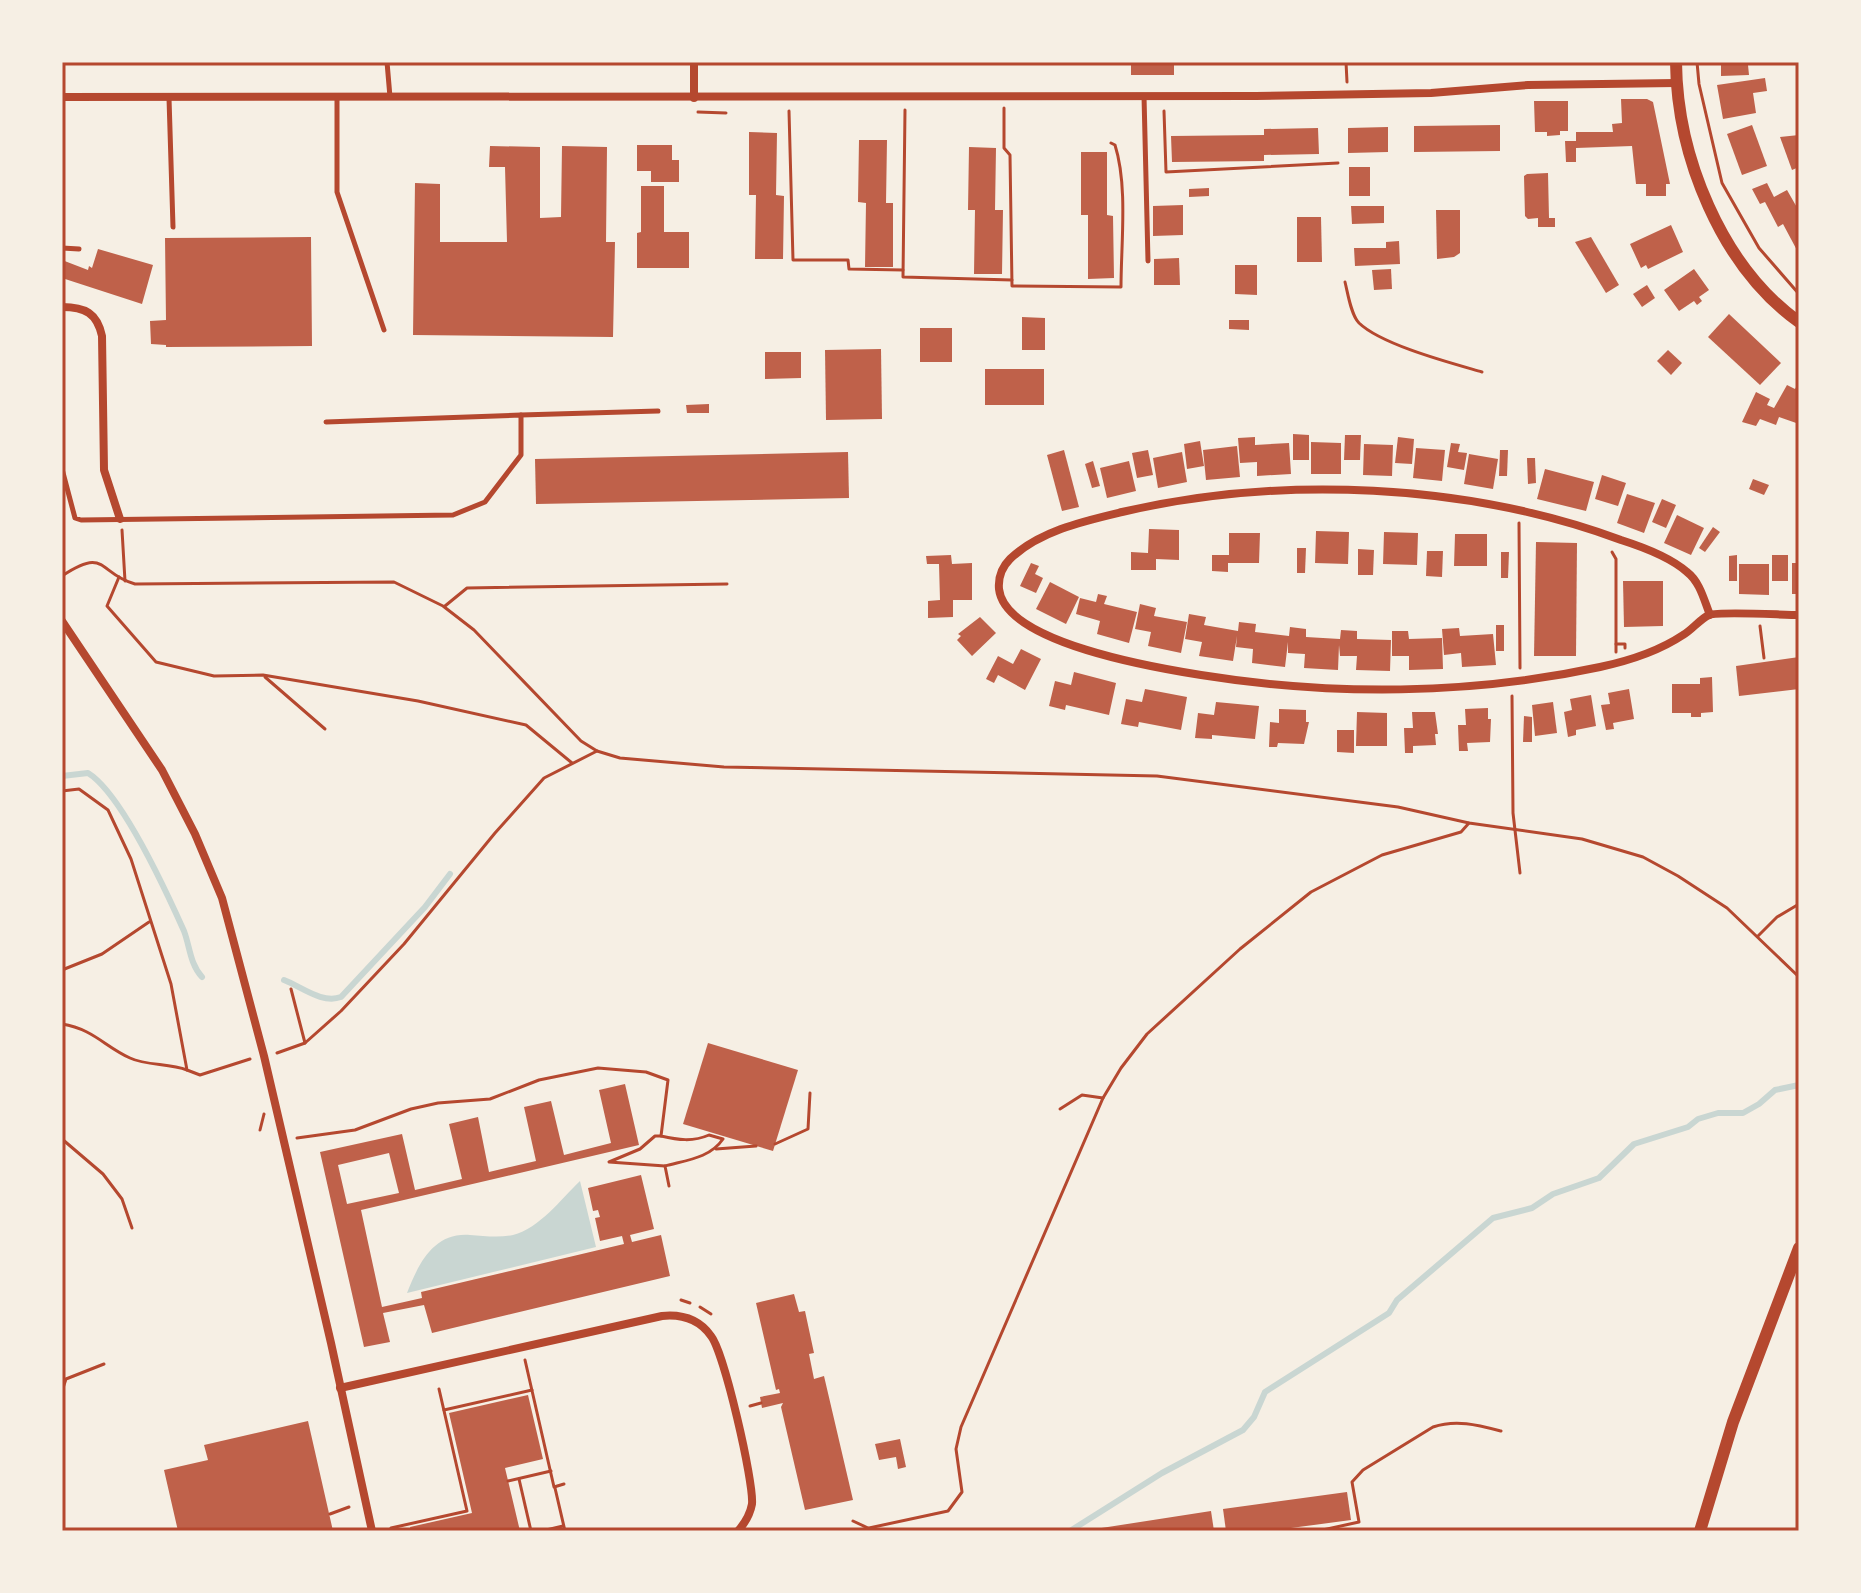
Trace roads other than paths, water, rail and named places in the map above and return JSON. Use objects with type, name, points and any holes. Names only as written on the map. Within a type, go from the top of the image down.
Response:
[{"type":"street","points":[[694,62],[694,98]]},
{"type":"street","points":[[1676,62],[1676,83],[1693,160],[1711,214],[1729,247],[1754,280],[1784,312],[1799,322]]},
{"type":"street","points":[[62,97],[1005,98],[1431,93],[1528,85],[1676,83]]},
{"type":"street","points":[[62,307],[76,307],[99,322],[102,336],[104,470],[120,519]]},
{"type":"street","points":[[1710,615],[1699,586],[1687,572],[1648,550],[1614,537],[1519,510],[1437,497],[1366,492],[1249,492],[1199,497],[1091,519],[1049,534],[1008,561],[1001,571],[999,583],[1007,607],[1022,620],[1074,646],[1188,673],[1347,688],[1458,686],[1516,680],[1621,662],[1674,640],[1710,615],[1799,615]]},
{"type":"street","points":[[62,621],[162,770],[195,834],[222,898],[264,1056],[372,1531]]},
{"type":"street","points":[[1700,1531],[1733,1422],[1799,1248]]},
{"type":"street","points":[[340,1388],[677,1315],[702,1326],[713,1338],[720,1354],[752,1493],[749,1515],[738,1531]]},
{"type":"lane","points":[[387,62],[390,98]]},
{"type":"lane","points":[[1144,95],[1148,261]]},
{"type":"lane","points":[[169,98],[173,227]]},
{"type":"lane","points":[[337,98],[337,192],[384,330]]},
{"type":"lane","points":[[62,248],[79,249]]},
{"type":"lane","points":[[326,422],[658,411]]},
{"type":"lane","points":[[62,469],[75,518],[453,515],[485,502],[521,455],[521,415]]},
{"type":"waterway","points":[[62,776],[88,773],[115,801],[155,870],[202,977]]},
{"type":"waterway","points":[[284,980],[319,997],[341,997],[425,907],[450,874]]},
{"type":"waterway","points":[[1070,1531],[1162,1473],[1243,1430],[1254,1417],[1265,1392],[1389,1313],[1397,1300],[1493,1218],[1532,1208],[1553,1194],[1599,1178],[1634,1144],[1688,1127],[1698,1119],[1718,1113],[1743,1113],[1775,1090],[1799,1085]]}]
